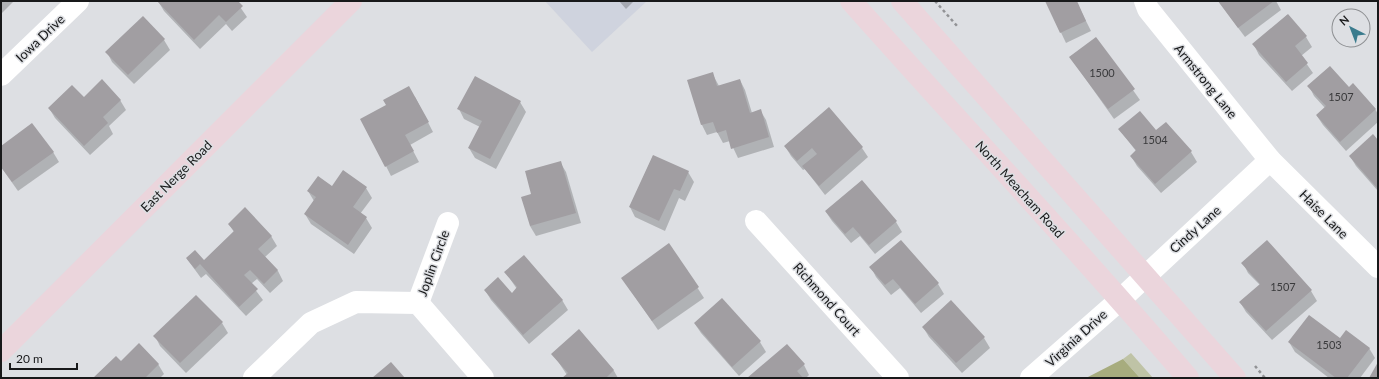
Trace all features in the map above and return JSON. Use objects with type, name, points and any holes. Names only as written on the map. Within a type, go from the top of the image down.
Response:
[{"type":"main road","name":"East Nerge Road","points":[[1,351],[351,1]]},
{"type":"main road","name":"North Meacham Road","points":[[851,1],[939,100],[1121,299],[1188,378]]},
{"type":"main road","points":[[902,1],[1235,378]]},
{"type":"street","name":"Iowa Drive","points":[[1,75],[78,1]]},
{"type":"street","name":"Armstrong Lane","points":[[1145,1],[1148,9],[1270,160]]},
{"type":"street","name":"Cindy Lane","points":[[1121,299],[1270,160]]},
{"type":"street","name":"Haise Lane","points":[[1270,160],[1378,267]]},
{"type":"street","name":"Richmond Court","points":[[756,221],[898,378]]},
{"type":"street","name":"Joplin Circle","points":[[418,303],[448,223]]},
{"type":"street","name":"Virginia Drive","points":[[1031,378],[1121,299]]},
{"type":"street","points":[[254,378],[311,323],[356,302],[418,303],[483,378]]},
{"type":"shaded area","points":[[545,1],[647,1],[592,52]]},
{"type":"green space","points":[[1131,353],[1153,378],[1140,378],[1123,359]]},
{"type":"green space","points":[[1123,359],[1140,378],[1086,378]]},
{"type":"building","points":[[157,1],[238,1],[243,6],[226,22],[219,15],[194,40]]},
{"type":"building","points":[[1045,1],[1077,1],[1086,21],[1060,33]]},
{"type":"building","points":[[1218,1],[1274,1],[1238,28]]},
{"type":"building","points":[[1288,14],[1307,36],[1295,46],[1308,63],[1286,82],[1252,44]]},
{"type":"building","points":[[143,16],[165,39],[128,75],[105,52]]},
{"type":"building","points":[[1096,37],[1135,89],[1108,109],[1069,57]]},
{"type":"building","points":[[1330,66],[1349,87],[1353,83],[1376,109],[1340,142],[1316,115],[1326,106],[1307,86]]},
{"type":"building","points":[[713,72],[717,86],[740,79],[750,113],[761,109],[769,137],[731,149],[726,130],[717,133],[713,122],[701,125],[687,80]]},
{"type":"building","points":[[475,76],[521,101],[490,159],[468,148],[482,121],[457,109]]},
{"type":"building","points":[[102,79],[121,100],[103,117],[108,123],[84,146],[48,108],[72,85],[84,97]]},
{"type":"building","points":[[409,86],[429,122],[405,135],[414,151],[385,167],[360,119],[386,105],[383,100]]},
{"type":"building","points":[[829,107],[863,147],[819,186],[802,166],[817,154],[812,148],[797,161],[784,146]]},
{"type":"building","points":[[1140,111],[1156,130],[1166,122],[1192,151],[1155,184],[1130,156],[1136,150],[1118,129]]},
{"type":"building","points":[[32,123],[54,152],[12,182],[1,167],[1,146]]},
{"type":"building","points":[[1373,134],[1378,140],[1378,189],[1349,156]]},
{"type":"building","points":[[653,155],[689,171],[680,191],[674,189],[659,221],[629,207]]},
{"type":"building","points":[[561,161],[576,213],[530,226],[521,197],[531,194],[525,171]]},
{"type":"building","points":[[343,170],[367,187],[353,207],[367,217],[348,245],[304,214],[316,197],[307,191],[318,176],[332,186]]},
{"type":"building","points":[[862,180],[897,221],[869,245],[853,227],[845,234],[825,211]]},
{"type":"building","points":[[245,207],[272,236],[258,249],[278,270],[264,284],[250,270],[244,275],[258,289],[239,307],[200,264],[195,269],[186,258],[195,250],[204,260],[234,231],[228,224]]},
{"type":"building","points":[[901,240],[939,283],[915,304],[893,279],[885,285],[869,267]]},
{"type":"building","points":[[1267,240],[1312,290],[1266,331],[1239,302],[1260,284],[1241,263]]},
{"type":"building","points":[[669,243],[699,287],[652,321],[621,278]]},
{"type":"building","points":[[524,255],[563,300],[523,335],[484,290],[498,277],[512,293],[517,287],[504,272]]},
{"type":"building","points":[[196,295],[223,322],[180,363],[153,336]]},
{"type":"building","points":[[722,298],[761,341],[732,367],[694,323]]},
{"type":"building","points":[[951,300],[985,337],[956,363],[922,327]]},
{"type":"building","points":[[1309,315],[1340,338],[1346,330],[1370,348],[1347,378],[1336,378],[1288,342]]},
{"type":"building","points":[[579,329],[614,370],[606,378],[562,378],[568,373],[551,354]]},
{"type":"building","points":[[139,343],[159,364],[145,378],[93,378],[116,356],[121,361]]},
{"type":"building","points":[[787,344],[805,364],[797,371],[803,378],[747,378]]},
{"type":"building","points":[[391,362],[405,378],[372,378]]},
{"type":"building","points":[[1378,362],[1378,378],[1369,378]]}]
